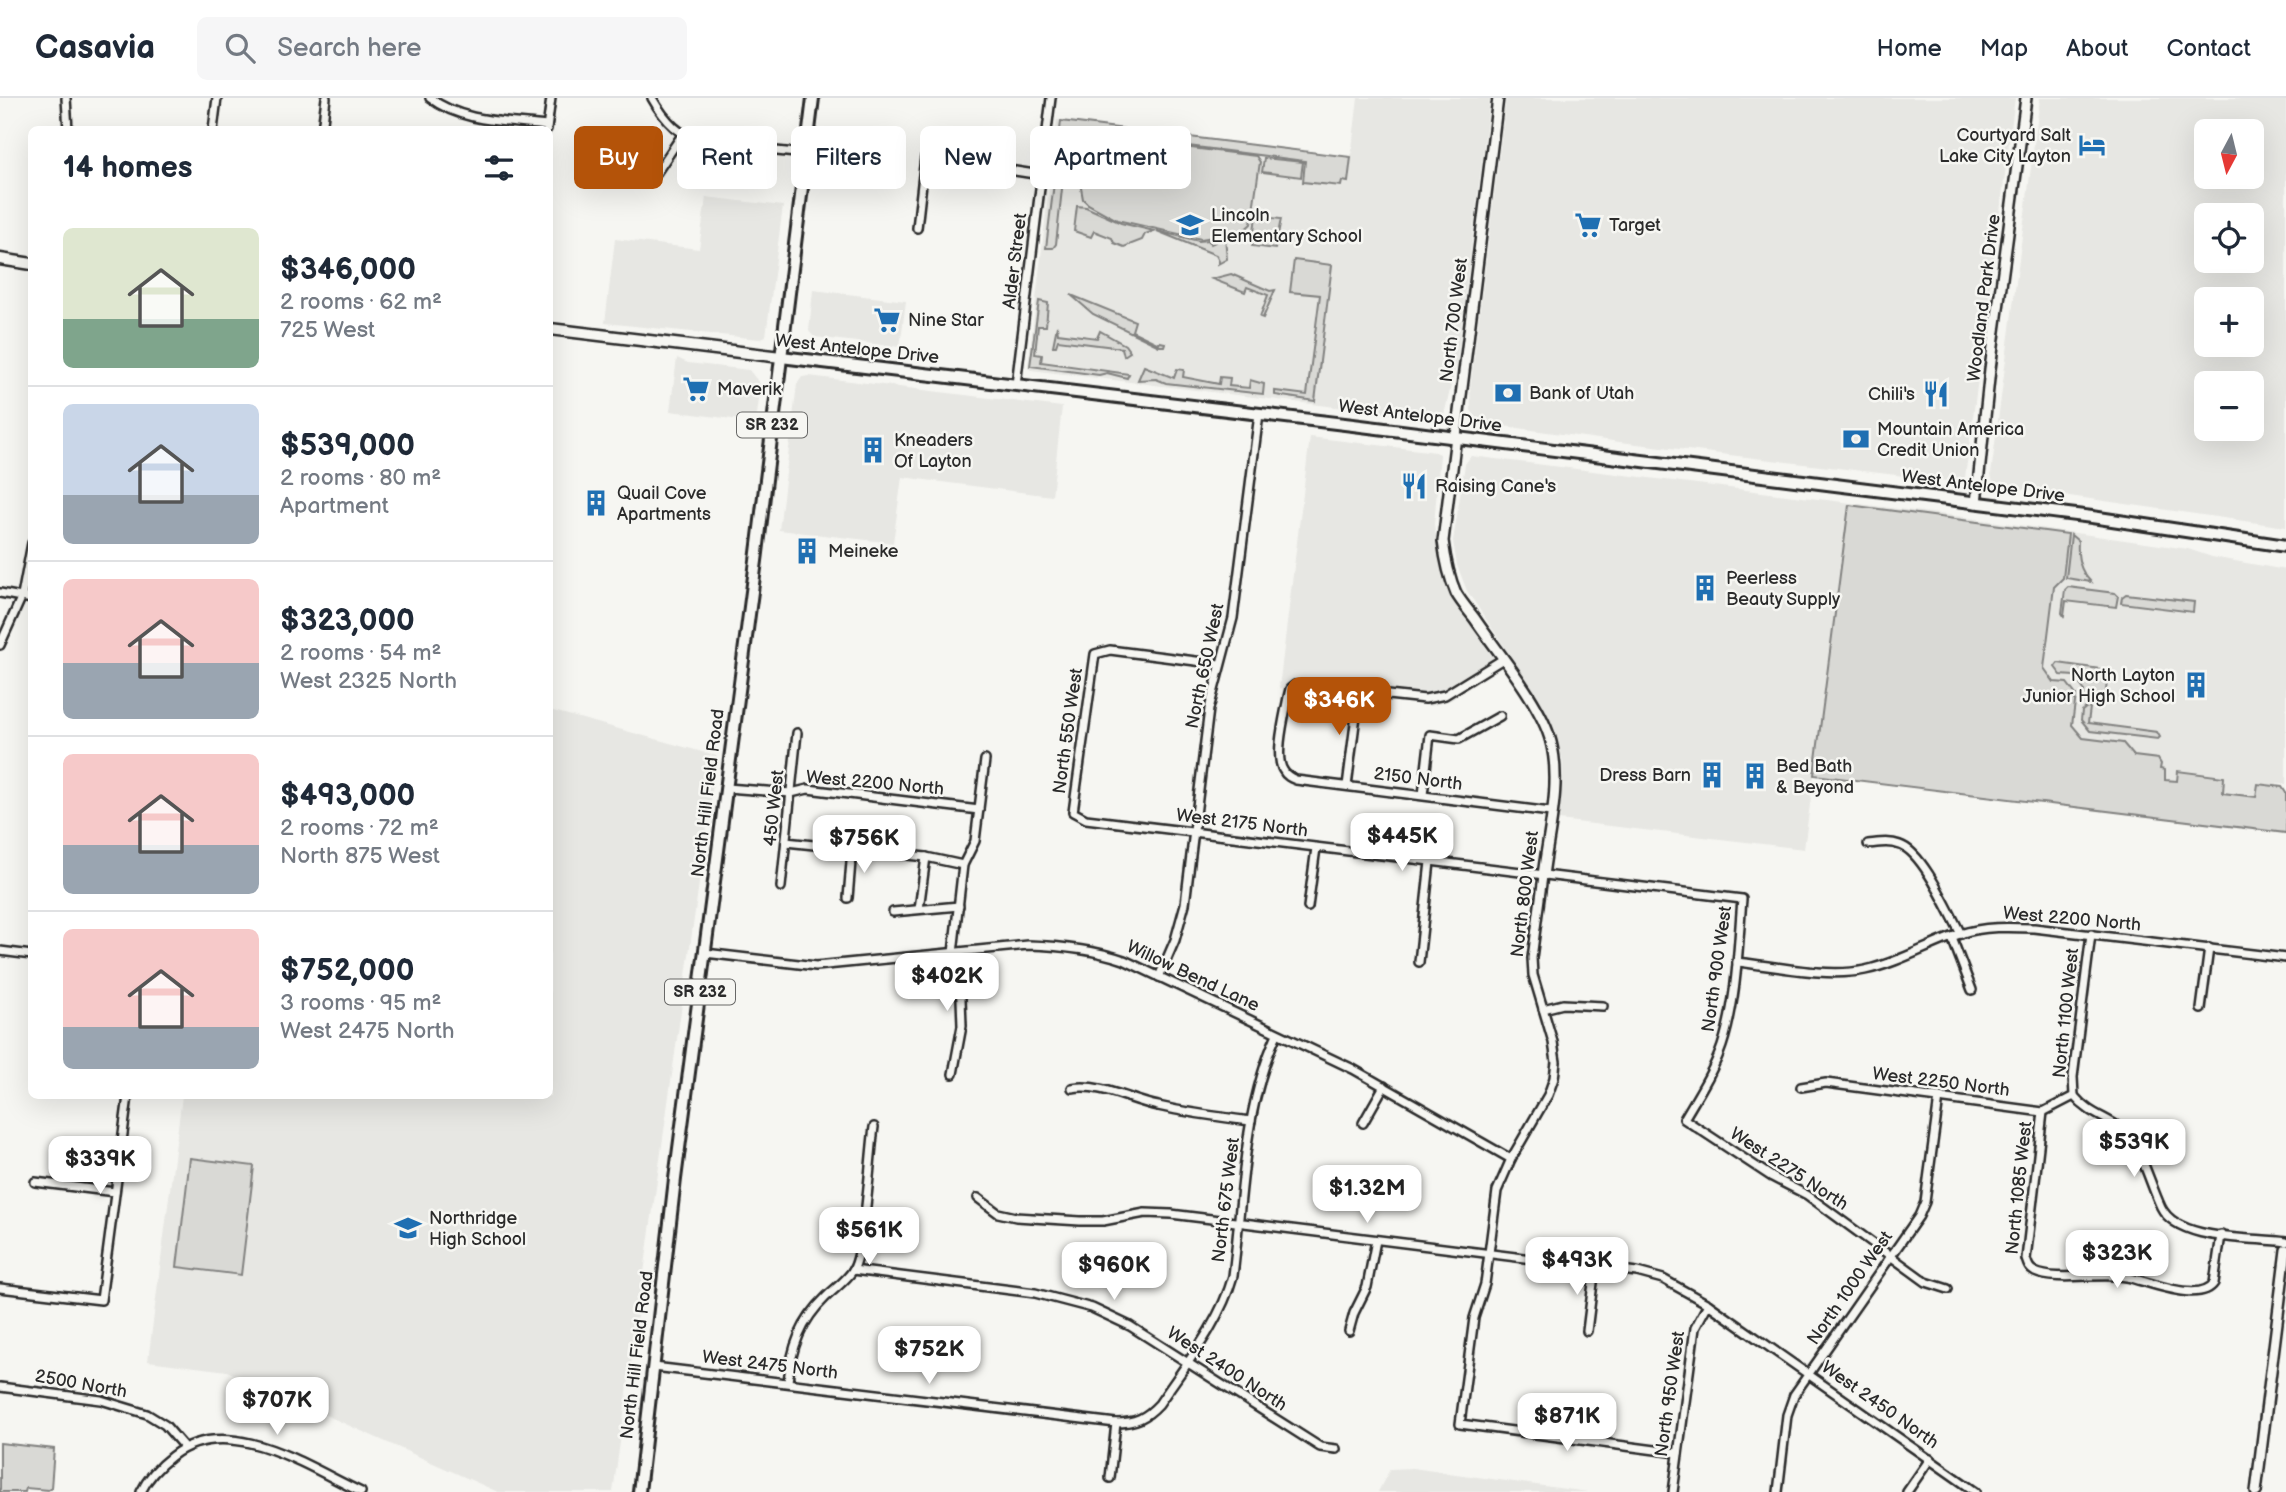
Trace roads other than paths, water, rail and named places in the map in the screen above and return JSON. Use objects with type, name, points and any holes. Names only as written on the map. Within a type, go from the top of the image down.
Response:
[{"type":"main road","name":"North Hill Field Road","points":[[810,126],[813,98]]},
{"type":"main road","name":"North Hill Field Road","points":[[639,1492],[675,1179],[802,189]]},
{"type":"main road","points":[[4,260],[28,263]]},
{"type":"main road","name":"West Antelope Drive","points":[[553,330],[1976,502],[2286,546]]},
{"type":"street","points":[[66,98],[68,126]]},
{"type":"street","points":[[213,126],[216,98]]},
{"type":"street","points":[[322,126],[326,98]]},
{"type":"street","points":[[430,98],[461,116],[533,126]]},
{"type":"street","points":[[547,126],[551,98]]},
{"type":"street","points":[[652,98],[677,130]]},
{"type":"street","name":"Alder Street","points":[[1047,126],[1051,98]]},
{"type":"street","name":"North 700 West","points":[[1498,98],[1443,541],[1456,593],[1526,691],[1546,727]]},
{"type":"street","name":"Woodland Park Drive","points":[[1976,502],[1990,369],[2026,98]]},
{"type":"street","points":[[663,163],[677,142]]},
{"type":"street","points":[[917,228],[925,157],[1030,173]]},
{"type":"street","name":"Alder Street","points":[[1016,385],[1039,189]]},
{"type":"street","name":"North 650 West","points":[[1159,978],[1181,923],[1209,709],[1233,618],[1259,414]]},
{"type":"street","points":[[0,645],[22,596],[28,564]]},
{"type":"street","points":[[0,593],[28,598]]},
{"type":"street","name":"North 550 West","points":[[1073,812],[1095,654],[1110,650],[1219,664]]},
{"type":"street","points":[[1347,786],[1359,692],[1424,699],[1445,695],[1503,659]]},
{"type":"street","name":"2150 North","points":[[1359,692],[1299,684],[1292,687],[1288,697],[1280,758],[1283,771],[1296,780],[1551,812]]},
{"type":"street","points":[[1423,796],[1430,735],[1460,739],[1500,716]]},
{"type":"street","name":"North 800 West","points":[[1546,727],[1555,760],[1532,975],[1553,1042],[1556,1062],[1548,1095],[1511,1159],[1497,1191],[1485,1284],[1471,1337],[1460,1424],[1678,1453]]},
{"type":"street","name":"450 West","points":[[781,887],[797,733]]},
{"type":"street","points":[[953,1074],[962,1026],[961,999],[953,953],[963,865],[975,841],[985,761]]},
{"type":"street","name":"West 2200 North","points":[[727,788],[791,793],[808,789],[979,810]]},
{"type":"street","name":"West 2175 North","points":[[1073,812],[1086,819],[1742,899]]},
{"type":"street","points":[[786,842],[926,857],[963,865]]},
{"type":"street","points":[[1868,844],[1888,842],[1903,845],[1917,857],[1961,934]]},
{"type":"street","points":[[1308,907],[1316,848]]},
{"type":"street","points":[[848,898],[852,850]]},
{"type":"street","points":[[919,909],[926,857]]},
{"type":"street","points":[[1419,962],[1430,862]]},
{"type":"street","name":"North 900 West","points":[[1684,1119],[1710,1074],[1722,1046],[1737,962],[1742,899]]},
{"type":"street","points":[[893,912],[958,906]]},
{"type":"street","name":"West 2200 North","points":[[1737,962],[1827,972],[1863,971],[1961,934],[2006,926],[2286,958]]},
{"type":"street","name":"North 1100 West","points":[[2074,1096],[2091,934]]},
{"type":"street","points":[[1952,938],[1972,990]]},
{"type":"street","name":"Willow Bend Lane","points":[[705,953],[816,967],[1028,945],[1062,946],[1111,956],[1384,1086],[1511,1159]]},
{"type":"street","points":[[2201,1009],[2209,948]]},
{"type":"street","points":[[0,951],[28,954]]},
{"type":"street","points":[[1543,1009],[1563,1004],[1603,1006]]},
{"type":"street","name":"North 675 West","points":[[1187,1362],[1228,1296],[1233,1276],[1251,1121],[1264,1064],[1277,1034]]},
{"type":"street","name":"West 2250 North","points":[[1801,1087],[1826,1083],[2043,1112]]},
{"type":"street","points":[[1072,1088],[1085,1085],[1155,1106],[1251,1121]]},
{"type":"street","points":[[1363,1123],[1384,1086]]},
{"type":"street","points":[[2043,1112],[2074,1096],[2092,1114],[2112,1123],[2128,1135],[2162,1210],[2175,1223],[2187,1229],[2221,1235],[2286,1242]]},
{"type":"street","name":"North 1000 West","points":[[1778,1492],[1789,1406],[1808,1374],[1919,1216],[1925,1202],[1940,1098]]},
{"type":"street","points":[[0,1288],[101,1300],[128,1099]]},
{"type":"street","name":"North 1085 West","points":[[2043,1112],[2026,1259],[2028,1267],[2039,1273],[2109,1275],[2195,1292],[2210,1290],[2215,1277],[2221,1235]]},
{"type":"street","name":"West 2275 North","points":[[1684,1119],[1772,1177],[1807,1195],[1926,1282],[1948,1289]]},
{"type":"street","points":[[788,1382],[791,1357],[802,1326],[814,1308],[853,1270],[862,1233],[874,1127]]},
{"type":"street","points":[[35,1182],[115,1192]]},
{"type":"street","name":"West 2450 North","points":[[978,1198],[998,1213],[1016,1217],[1103,1221],[1145,1213],[1637,1272],[1663,1279],[1732,1320],[1976,1492]]},
{"type":"street","points":[[1349,1331],[1354,1313],[1367,1287],[1376,1240]]},
{"type":"street","points":[[2256,1492],[2281,1329],[2286,1250]]},
{"type":"street","points":[[1587,1331],[1595,1267]]},
{"type":"street","name":"West 2400 North","points":[[853,1270],[1060,1298],[1093,1308],[1130,1326],[1320,1447],[1336,1449]]},
{"type":"street","name":"North 950 West","points":[[1673,1492],[1695,1328],[1708,1304]]},
{"type":"street","name":"West 2475 North","points":[[654,1367],[1116,1423],[1138,1421],[1150,1414],[1187,1362]]},
{"type":"street","name":"2500 North","points":[[0,1387],[101,1401],[132,1409],[156,1418],[184,1447]]},
{"type":"street","points":[[1110,1478],[1116,1423]]},
{"type":"street","points":[[141,1492],[157,1468],[184,1447],[230,1439],[258,1444],[361,1492]]},
{"type":"street","points":[[1907,1492],[1930,1459]]},
{"type":"place","name":"Courtyard Salt Lake City Layton","points":[[2092,145]]},
{"type":"place","name":"Lincoln Elementary School","points":[[1190,225]]},
{"type":"place","name":"Target","points":[[1588,225]]},
{"type":"place","name":"Nine Star","points":[[887,320]]},
{"type":"place","name":"Maverik","points":[[696,389]]},
{"type":"place","name":"Bank of Utah","points":[[1508,393]]},
{"type":"place","name":"Chili's","points":[[1936,394]]},
{"type":"place","name":"Mountain America Credit Union","points":[[1856,439]]},
{"type":"place","name":"Kneaders Of Layton","points":[[873,450]]},
{"type":"place","name":"Raising Cane's","points":[[1414,486]]},
{"type":"place","name":"Quail Cove Apartments","points":[[596,503]]},
{"type":"place","name":"Meineke","points":[[807,551]]},
{"type":"place","name":"Peerless Beauty Supply","points":[[1705,588]]},
{"type":"place","name":"North Layton Junior High School","points":[[2196,685]]},
{"type":"place","name":"Dress Barn","points":[[1712,775]]},
{"type":"place","name":"Bed Bath & Beyond","points":[[1755,776]]},
{"type":"place","name":"Northridge High School","points":[[408,1228]]}]
